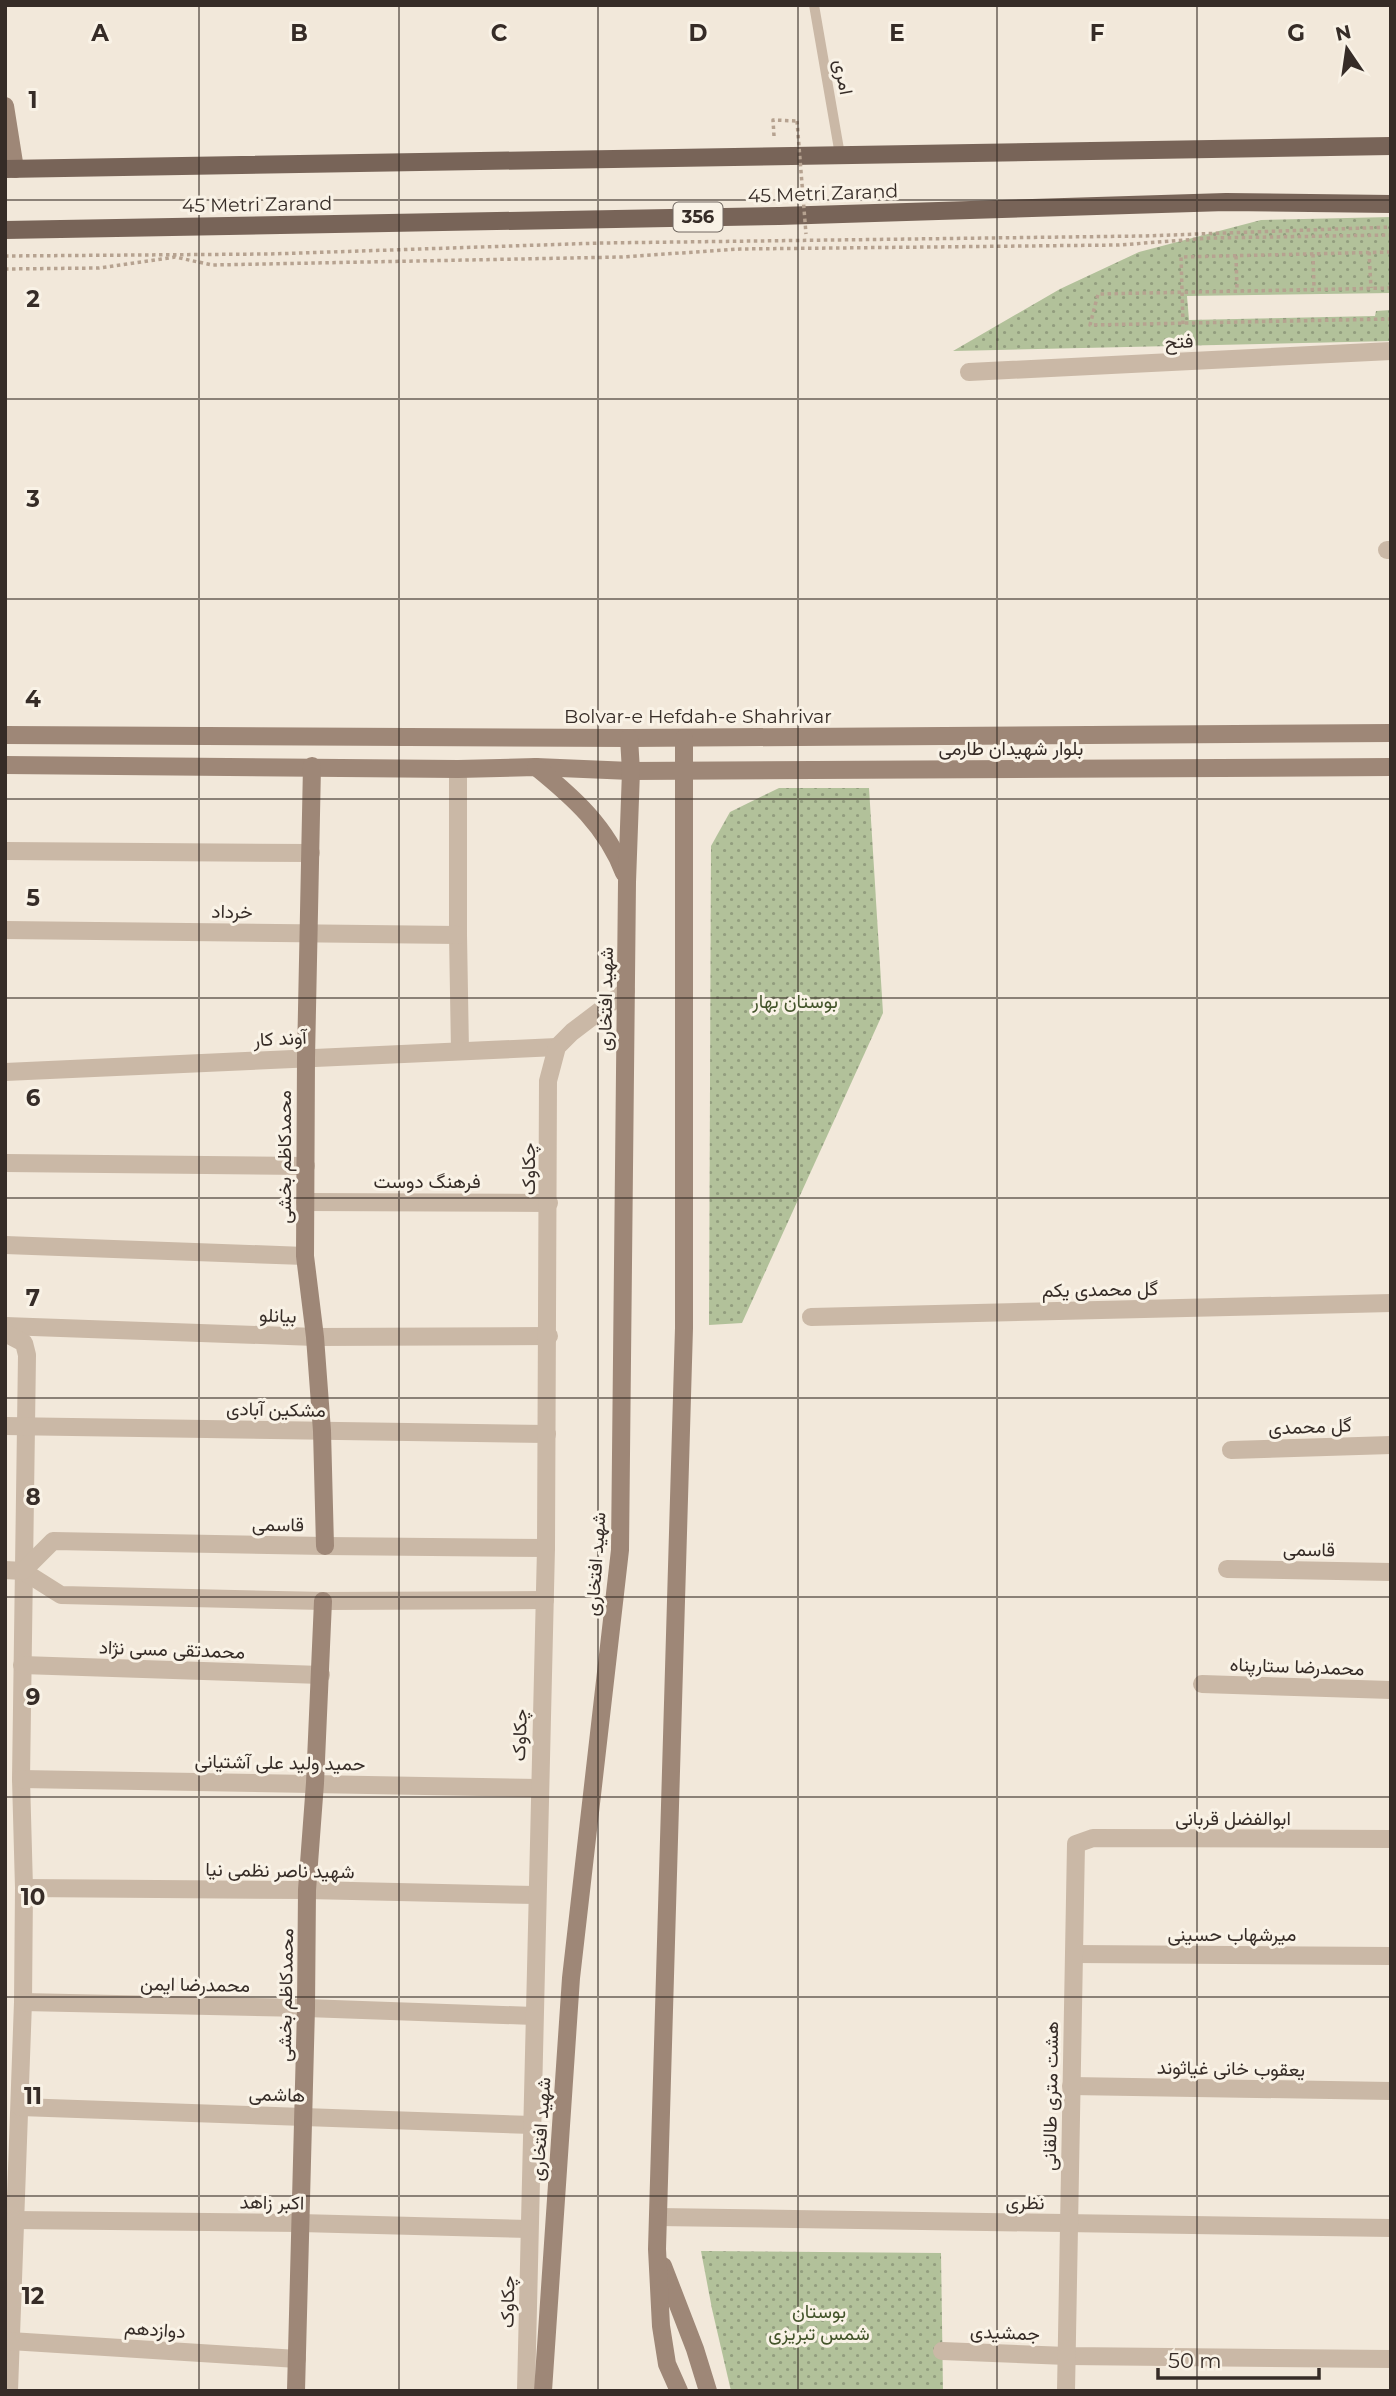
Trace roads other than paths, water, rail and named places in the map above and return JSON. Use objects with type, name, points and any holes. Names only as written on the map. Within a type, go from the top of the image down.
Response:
[{"type":"main road","points":[[5,106],[10,169]]},
{"type":"main road","name":"45 Metri Zarand","points":[[10,169],[1391,146]]},
{"type":"main road","name":"45 Metri Zarand","points":[[5,230],[765,216],[1226,202],[1391,204]]},
{"type":"main road","name":"Bolvar-e Hefdah-e Shahrivar","points":[[5,735],[684,738],[1391,733]]},
{"type":"main road","name":"شهید افتخاری","points":[[543,2391],[571,1978],[620,1550],[627,882],[631,771],[629,738]]},
{"type":"main road","points":[[679,2391],[667,2364],[660,2326],[657,2249],[684,1328],[684,738]]},
{"type":"main road","points":[[5,765],[458,769],[536,767],[631,771]]},
{"type":"main road","name":"محمدکاظم بخشی","points":[[312,766],[305,1256],[315,1337],[322,1431],[325,1546]]},
{"type":"main road","points":[[536,767],[577,801],[598,825],[617,854],[627,882]]},
{"type":"main road","name":"بلوار شهیدان طارمی","points":[[631,771],[1391,767]]},
{"type":"main road","name":"محمدکاظم بخشی","points":[[296,2391],[307,1890],[323,1601]]},
{"type":"main road","points":[[657,2249],[708,2391]]},
{"type":"street","name":"فتح","points":[[969,372],[1391,352]]},
{"type":"street","points":[[458,769],[460,1051]]},
{"type":"street","points":[[5,851],[311,853]]},
{"type":"street","name":"خرداد","points":[[5,930],[458,935]]},
{"type":"street","points":[[557,1047],[572,1032],[626,991]]},
{"type":"street","name":"آوند کار","points":[[5,1072],[557,1047]]},
{"type":"street","name":"چکاوک","points":[[526,2391],[546,1548],[548,1081],[557,1047]]},
{"type":"street","points":[[5,1163],[306,1166]]},
{"type":"street","name":"فرهنگ دوست","points":[[305,1202],[549,1203]]},
{"type":"street","points":[[5,1245],[305,1256]]},
{"type":"street","name":"گل محمدی یکم","points":[[811,1317],[1391,1303]]},
{"type":"street","name":"بیانلو","points":[[5,1326],[315,1337],[549,1336]]},
{"type":"street","points":[[5,1333],[24,1342],[27,1355],[26,1426],[14,1570],[22,1665],[24,1888],[20,2106],[9,2391]]},
{"type":"street","name":"مشکین آبادی","points":[[5,1426],[547,1434]]},
{"type":"street","name":"گل محمدی","points":[[1231,1450],[1391,1445]]},
{"type":"street","name":"قاسمی","points":[[14,1570],[53,1541],[546,1548]]},
{"type":"street","name":"قاسمی","points":[[1227,1569],[1391,1572]]},
{"type":"street","points":[[14,1570],[61,1595],[323,1601],[545,1600]]},
{"type":"street","name":"محمدتقی مسی نژاد","points":[[22,1665],[321,1675]]},
{"type":"street","name":"محمدرضا ستارپناه","points":[[1202,1684],[1391,1690]]},
{"type":"street","name":"حمید ولید علی آشتیانی","points":[[21,1779],[539,1788]]},
{"type":"street","name":"ابوالفضل قربانی","points":[[1076,1844],[1093,1838],[1391,1839]]},
{"type":"street","name":"هشت متری طالقانی","points":[[1066,2391],[1076,1844]]},
{"type":"street","name":"شهید ناصر نظمی نیا","points":[[24,1888],[536,1895]]},
{"type":"street","name":"میرشهاب حسینی","points":[[1074,1954],[1391,1956]]},
{"type":"street","name":"محمدرضا ایمن","points":[[23,2002],[534,2016]]},
{"type":"street","name":"یعقوب خانی غیاثوند","points":[[1071,2086],[1391,2091]]},
{"type":"street","name":"هاشمی","points":[[20,2106],[531,2125]]},
{"type":"street","name":"نظری","points":[[658,2217],[1391,2228]]},
{"type":"street","name":"اکبر زاهد","points":[[14,2220],[529,2229]]},
{"type":"street","name":"دوازدهم","points":[[10,2341],[297,2359]]},
{"type":"street","name":"جمشیدی","points":[[942,2351],[1067,2356],[1391,2359]]},
{"type":"lane","name":"امری","points":[[814,5],[840,155]]},
{"type":"park label","name":"بوستان بهار","points":[[795,1001]]},
{"type":"park label","name":"بوستان شمس تبریزی","points":[[819,2322]]}]
